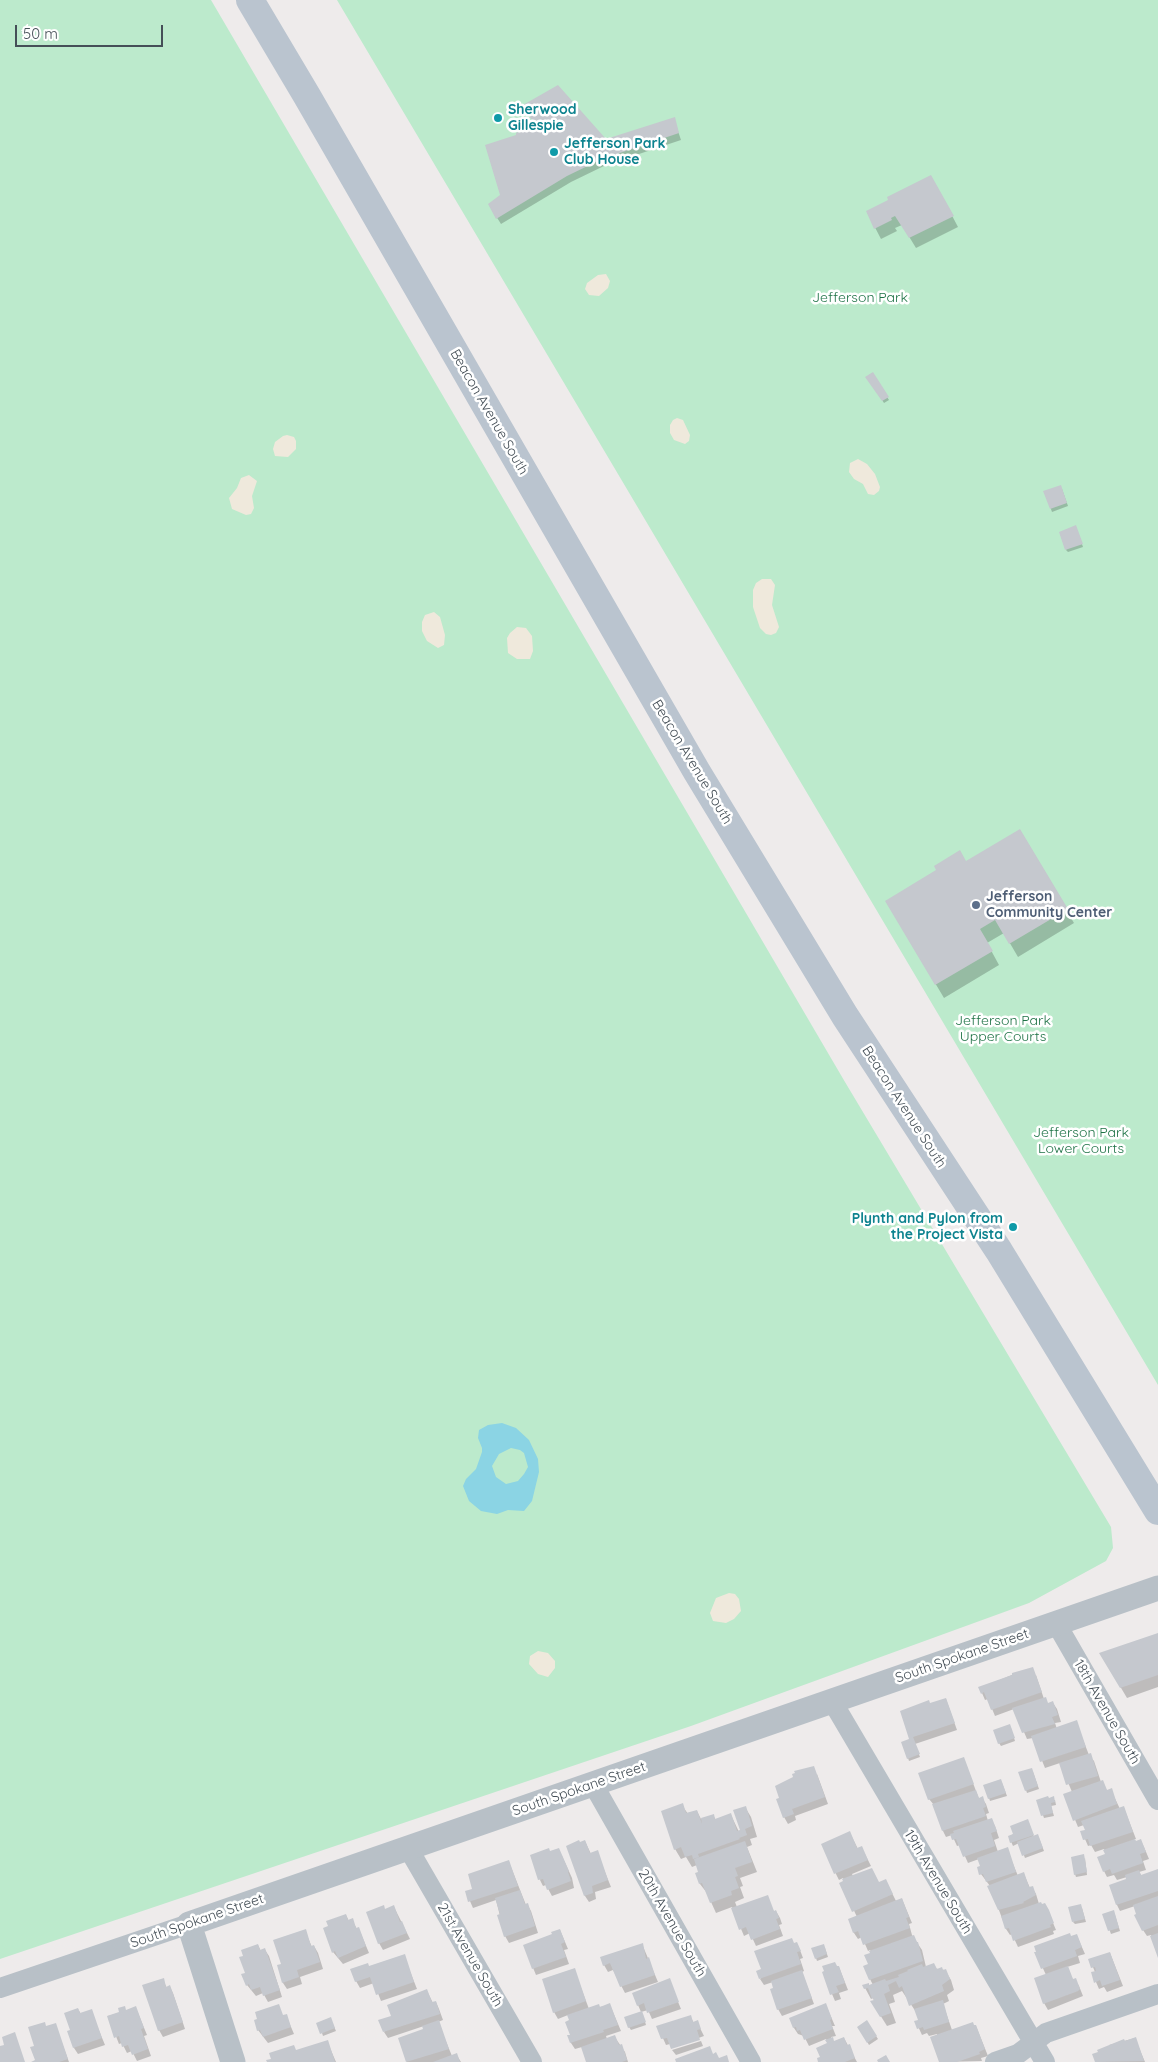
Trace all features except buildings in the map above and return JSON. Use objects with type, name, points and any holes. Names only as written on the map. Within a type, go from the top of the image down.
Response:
[{"type":"main road","name":"Beacon Avenue South","points":[[250,0],[697,772],[845,1016],[999,1251],[1158,1511]]},
{"type":"street","name":"South Spokane Street","points":[[0,1988],[1158,1588]]},
{"type":"street","name":"18th Avenue South","points":[[1056,1623],[1158,1800]]},
{"type":"street","name":"19th Avenue South","points":[[832,1701],[1045,2062]]},
{"type":"street","name":"20th Avenue South","points":[[593,1784],[751,2062]]},
{"type":"street","name":"21st Avenue South","points":[[408,1848],[532,2062]]},
{"type":"street","points":[[189,1924],[233,2062]]},
{"type":"street","points":[[995,2062],[1018,2054],[1046,2033],[1158,1994]]},
{"type":"green space","points":[[0,0],[211,0],[845,1082],[1111,1527],[1113,1548],[1106,1561],[1029,1603],[691,1726],[0,1959]]},
{"type":"green space","name":"Jefferson Park","points":[[337,0],[1158,0],[1158,1385]]},
{"type":"sand","points":[[606,274],[610,281],[608,288],[599,296],[589,295],[585,289],[587,283],[598,275]]},
{"type":"sand","points":[[677,418],[683,420],[690,435],[689,441],[685,444],[674,440],[670,433],[670,425]]},
{"type":"sand","points":[[287,435],[294,437],[296,449],[288,457],[275,456],[273,449],[275,442]]},
{"type":"sand","points":[[858,459],[867,464],[875,474],[880,487],[879,491],[874,495],[868,494],[863,484],[854,479],[849,472],[850,463]]},
{"type":"sand","points":[[249,475],[257,481],[252,496],[254,508],[251,514],[246,515],[232,509],[229,498],[237,488],[241,478]]},
{"type":"sand","points":[[762,579],[771,579],[775,585],[772,605],[779,627],[776,633],[771,635],[766,634],[760,628],[753,607],[753,590],[756,583]]},
{"type":"sand","points":[[434,612],[440,617],[445,635],[444,645],[438,648],[427,641],[422,631],[422,622],[425,615]]},
{"type":"sand","points":[[517,627],[526,628],[532,636],[533,651],[530,659],[517,659],[508,653],[507,638]]},
{"type":"sand","points":[[729,1593],[735,1594],[739,1599],[741,1611],[734,1619],[726,1623],[713,1621],[710,1613],[716,1598]]},
{"type":"sand","points":[[538,1651],[548,1653],[555,1661],[555,1668],[548,1677],[538,1674],[529,1664],[530,1656]]},
{"type":"water","points":[[502,1423],[516,1428],[529,1440],[538,1459],[539,1472],[532,1501],[524,1511],[508,1510],[497,1514],[481,1511],[469,1501],[463,1486],[466,1479],[476,1469],[482,1452],[478,1438],[479,1430],[488,1425]],"holes":[[[511,1448],[524,1453],[528,1467],[518,1481],[506,1484],[496,1477],[492,1466],[499,1454]]]},
{"type":"place","name":"Sherwood Gillespie","points":[[498,118]]},
{"type":"place","name":"Jefferson Park Club House","points":[[554,152]]},
{"type":"place","name":"Jefferson Community Center","points":[[976,905]]},
{"type":"place","name":"Plynth and Pylon from the Project Vista","points":[[1013,1227]]},
{"type":"park label","name":"Jefferson Park Upper Courts","points":[[1003,1030]]},
{"type":"park label","name":"Jefferson Park Lower Courts","points":[[1081,1142]]}]
